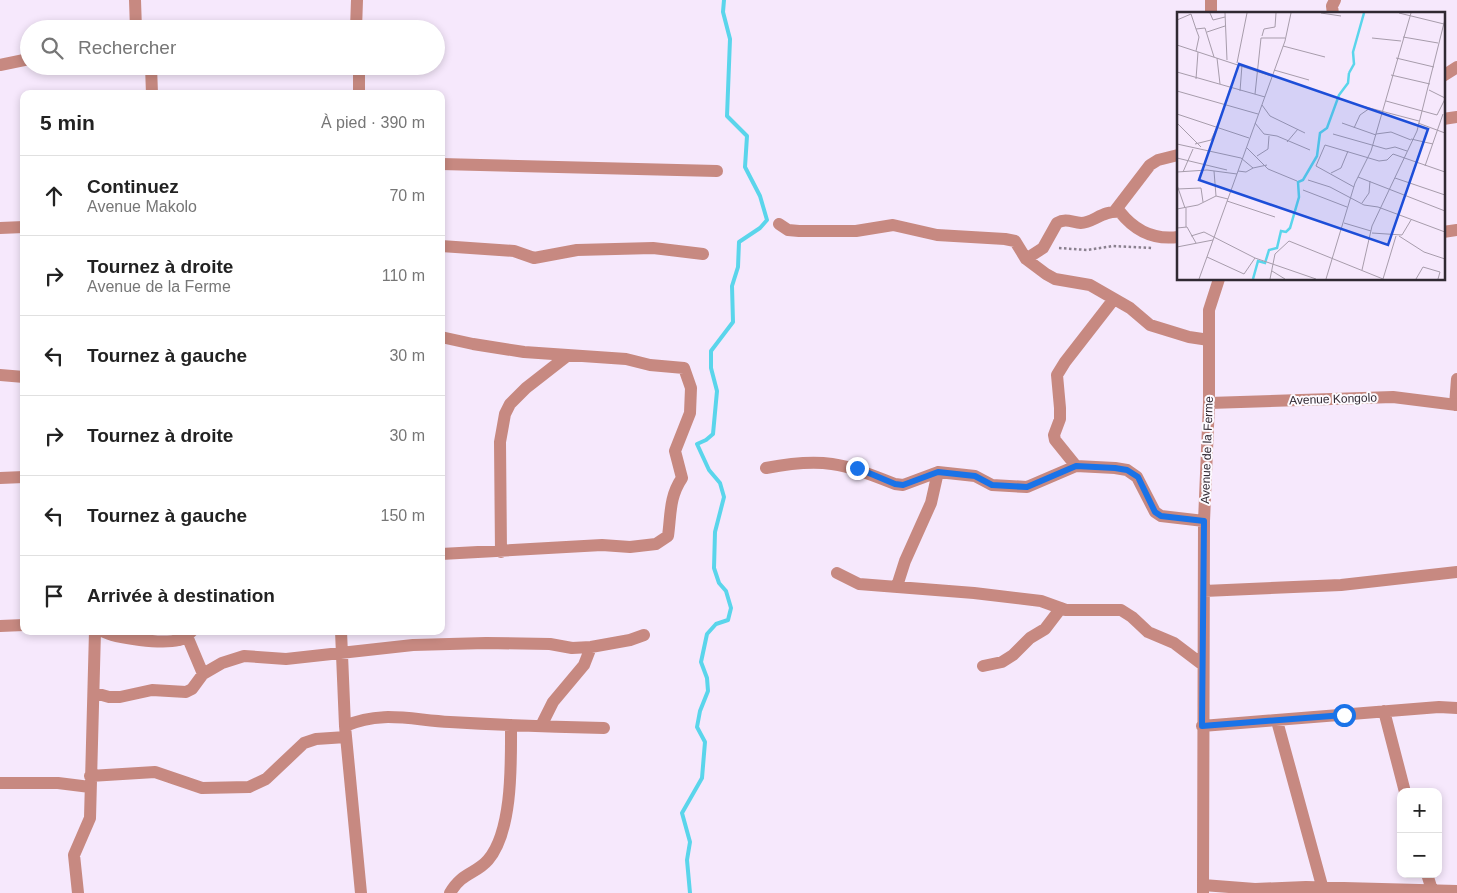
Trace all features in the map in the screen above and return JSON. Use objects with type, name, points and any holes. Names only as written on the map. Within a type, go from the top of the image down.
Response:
[{"type":"street","points":[[135,0],[136,20]]},
{"type":"street","points":[[356,20],[357,0]]},
{"type":"street","points":[[1333,12],[1332,6],[1335,0]]},
{"type":"street","points":[[0,65],[20,61]]},
{"type":"street","points":[[1444,75],[1457,67]]},
{"type":"street","points":[[151,75],[152,90]]},
{"type":"street","points":[[359,75],[360,90]]},
{"type":"street","points":[[1444,119],[1457,117]]},
{"type":"street","points":[[1114,212],[1150,165],[1163,158],[1177,155]]},
{"type":"street","points":[[445,164],[717,172]]},
{"type":"street","points":[[1026,259],[1043,248],[1057,223],[1061,221],[1081,223],[1103,213],[1120,212],[1129,223],[1149,236],[1177,237]]},
{"type":"street","points":[[779,224],[788,230],[798,231],[856,231],[893,225],[937,235],[1005,238],[1014,241],[1026,259],[1055,279],[1084,283],[1130,308],[1150,325],[1189,337],[1209,340]]},
{"type":"street","points":[[0,228],[20,227]]},
{"type":"street","points":[[1444,232],[1457,230]]},
{"type":"street","points":[[445,246],[514,251],[534,258],[577,250],[645,248],[703,254]]},
{"type":"street","name":"Avenue de la Ferme","points":[[1203,889],[1204,521],[1209,404],[1210,310],[1219,280]]},
{"type":"street","points":[[1076,466],[1055,440],[1054,434],[1060,419],[1057,375],[1114,299]]},
{"type":"street","points":[[445,338],[499,349],[567,356],[626,359],[650,365],[684,368],[691,388],[690,413],[675,451],[682,478],[675,489],[669,510],[668,536],[656,544],[630,547],[602,545],[445,554]]},
{"type":"street","points":[[501,552],[500,442],[505,414],[510,404],[526,388],[567,356]]},
{"type":"street","points":[[0,376],[20,377]]},
{"type":"street","points":[[1456,405],[1457,379]]},
{"type":"street","name":"Avenue Kongolo","points":[[1209,404],[1393,397],[1456,405]]},
{"type":"street","points":[[766,468],[811,462],[857,468],[895,484],[903,485],[938,472],[975,476],[992,485],[1027,487],[1076,466],[1083,465],[1127,470],[1142,482],[1155,512],[1169,517],[1204,521]]},
{"type":"street","points":[[897,586],[905,561],[931,503],[938,472]]},
{"type":"street","points":[[0,478],[20,477]]},
{"type":"street","points":[[1204,591],[1341,585],[1457,572]]},
{"type":"street","points":[[837,573],[859,584],[897,586],[1041,601],[1074,610],[1112,609],[1127,612],[1148,632],[1174,643],[1203,665]]},
{"type":"street","points":[[982,666],[1002,662],[1013,655],[1030,638],[1045,629],[1061,608]]},
{"type":"street","points":[[0,626],[20,626]]},
{"type":"street","points":[[95,693],[109,697],[120,697],[152,690],[186,692],[192,689],[203,674],[233,658],[286,659],[342,651],[486,643],[550,644],[572,648],[591,647],[630,640],[644,634]]},
{"type":"street","points":[[78,893],[74,855],[90,818],[95,693],[95,635]]},
{"type":"street","points":[[117,635],[160,641],[180,640],[188,635]]},
{"type":"street","points":[[190,635],[203,674]]},
{"type":"street","points":[[341,635],[345,731],[361,893]]},
{"type":"street","points":[[541,726],[553,702],[584,665],[591,647]]},
{"type":"street","points":[[1202,726],[1384,711],[1457,708]]},
{"type":"street","points":[[1384,711],[1404,788]]},
{"type":"street","points":[[0,783],[90,781],[155,772],[202,788],[249,787],[266,779],[304,743],[345,731],[372,716],[428,721],[604,728]]},
{"type":"street","points":[[1277,721],[1309,845],[1324,891]]},
{"type":"street","points":[[450,893],[462,877],[487,862],[501,831],[509,798],[511,725]]},
{"type":"street","points":[[1428,878],[1432,890]]},
{"type":"street","points":[[1203,889],[1457,891]]},
{"type":"path","points":[[1059,248],[1087,250],[1113,246],[1142,249],[1156,248]]},
{"type":"waterway","points":[[690,893],[687,860],[690,842],[682,813],[702,778],[705,742],[697,727],[700,711],[708,691],[707,678],[701,662],[707,634],[716,624],[728,620],[731,608],[726,591],[719,583],[714,568],[715,532],[724,497],[720,483],[709,470],[697,444],[713,434],[717,391],[711,368],[711,351],[733,322],[732,286],[738,267],[739,242],[760,228],[767,220],[760,196],[745,167],[747,136],[727,116],[730,39],[723,12],[724,0]]},
{"type":"route","points":[[857,468],[895,484],[903,485],[938,472],[975,476],[992,485],[1008,487],[1035,485],[1076,466],[1083,465],[1115,468],[1133,473],[1142,482],[1155,512],[1161,516],[1177,519],[1204,521],[1202,726],[1344,715]]}]
